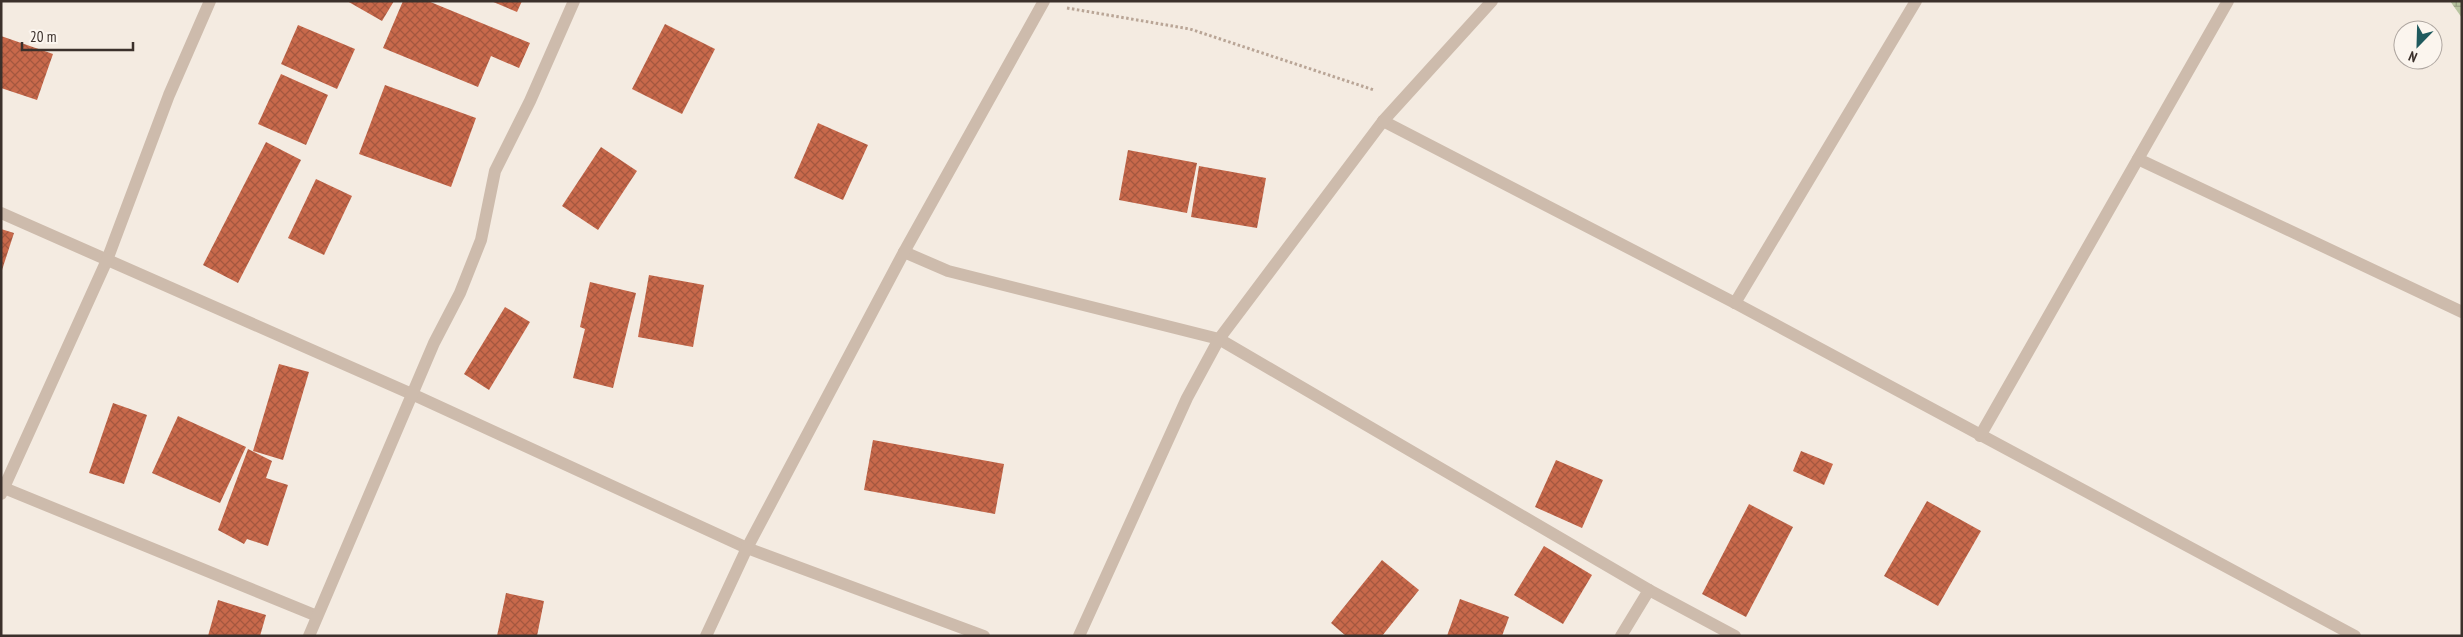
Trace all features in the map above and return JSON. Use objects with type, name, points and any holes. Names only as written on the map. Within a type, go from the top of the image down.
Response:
[{"type":"street","points":[[210,1],[169,95],[107,260],[3,491],[317,616]]},
{"type":"street","points":[[308,636],[414,394],[434,343],[460,293],[481,240],[495,170],[530,100],[574,1]]},
{"type":"street","points":[[1079,636],[1187,398],[1219,339],[1383,121],[1492,1]]},
{"type":"street","points":[[1735,303],[1916,1]]},
{"type":"street","points":[[1980,436],[2228,1]]},
{"type":"street","points":[[706,636],[747,548],[904,252],[1044,3]]},
{"type":"street","points":[[1383,121],[1735,303],[2355,636]]},
{"type":"street","points":[[2138,159],[2462,312]]},
{"type":"street","points":[[1,213],[414,394],[747,548],[984,636]]},
{"type":"street","points":[[904,252],[948,271],[1082,307],[1219,339],[1648,590],[1735,636]]},
{"type":"street","points":[[1621,636],[1648,590]]},
{"type":"path","points":[[1044,3],[1190,29],[1326,76],[1404,99]]},
{"type":"green space","points":[[2450,1],[2462,1],[2462,18]]},
{"type":"building","points":[[347,1],[394,1],[382,21]]},
{"type":"building","points":[[403,1],[428,1],[530,43],[519,68],[491,56],[478,87],[383,48]]},
{"type":"building","points":[[491,1],[522,1],[517,12]]},
{"type":"building","points":[[665,24],[715,49],[682,114],[632,89]]},
{"type":"building","points":[[298,25],[355,49],[337,89],[281,64]]},
{"type":"building","points":[[1,36],[53,54],[37,100],[1,88]]},
{"type":"building","points":[[281,74],[328,95],[306,145],[258,124]]},
{"type":"building","points":[[385,85],[476,118],[451,187],[359,154]]},
{"type":"building","points":[[818,123],[868,145],[843,200],[794,178]]},
{"type":"building","points":[[266,142],[301,160],[238,283],[203,265]]},
{"type":"building","points":[[601,147],[637,171],[598,230],[562,206]]},
{"type":"building","points":[[1128,150],[1197,163],[1187,213],[1119,200]]},
{"type":"building","points":[[1199,166],[1266,178],[1257,228],[1191,217]]},
{"type":"building","points":[[316,179],[352,196],[324,255],[288,238]]},
{"type":"building","points":[[1,229],[14,233],[2,270],[1,270]]},
{"type":"building","points":[[649,275],[704,285],[693,347],[638,337]]},
{"type":"building","points":[[590,282],[636,293],[613,388],[573,378],[585,329],[580,327]]},
{"type":"building","points":[[505,307],[530,322],[489,390],[464,374]]},
{"type":"building","points":[[279,364],[309,372],[283,460],[253,451]]},
{"type":"building","points":[[113,403],[147,415],[124,484],[89,473]]},
{"type":"building","points":[[178,416],[246,447],[220,503],[152,473]]},
{"type":"building","points":[[873,440],[1004,464],[995,514],[864,490]]},
{"type":"building","points":[[248,449],[272,461],[266,478],[288,485],[268,546],[247,539],[244,544],[218,530]]},
{"type":"building","points":[[1801,451],[1833,464],[1824,485],[1793,471]]},
{"type":"building","points":[[1556,460],[1603,480],[1582,528],[1535,507]]},
{"type":"building","points":[[1927,501],[1981,531],[1938,606],[1884,576]]},
{"type":"building","points":[[1749,504],[1793,527],[1746,617],[1702,594]]},
{"type":"building","points":[[1544,546],[1592,575],[1563,624],[1514,595]]},
{"type":"building","points":[[1382,560],[1419,590],[1382,636],[1346,636],[1331,623]]},
{"type":"building","points":[[506,593],[544,601],[537,636],[497,636]]},
{"type":"building","points":[[1460,599],[1509,617],[1502,636],[1447,636]]},
{"type":"building","points":[[218,600],[266,615],[260,636],[208,636]]}]
